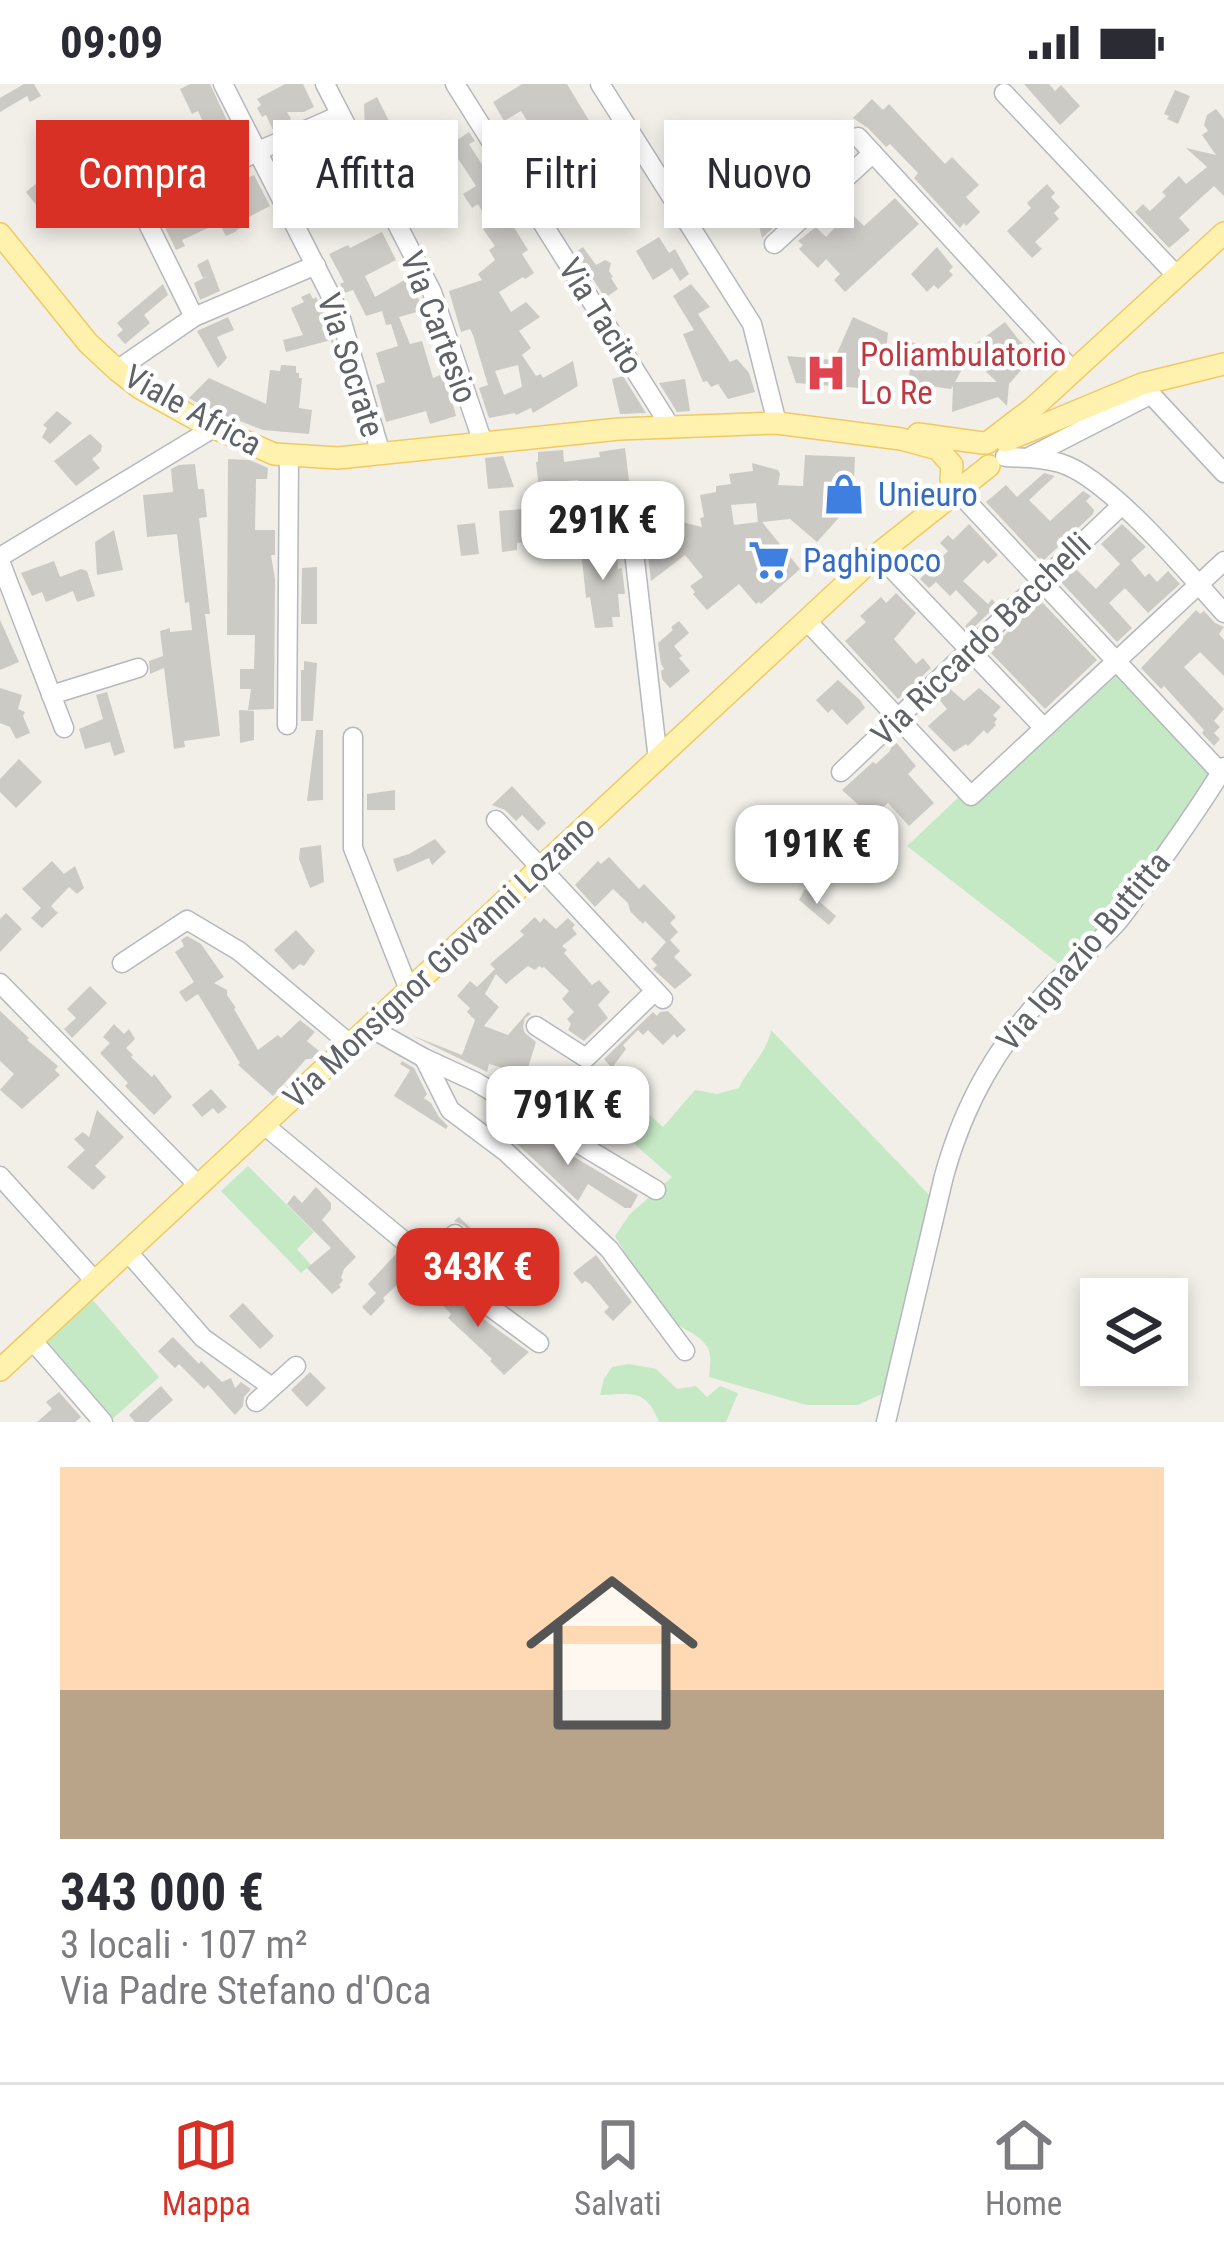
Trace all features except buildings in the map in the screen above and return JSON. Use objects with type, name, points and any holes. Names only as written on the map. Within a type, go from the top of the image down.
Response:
[{"type":"main road","points":[[985,455],[1224,232]]},
{"type":"main road","name":"Viale Africa","points":[[2,241],[88,344],[140,388],[248,444],[289,456],[338,458],[670,426],[777,423],[875,434]]},
{"type":"main road","points":[[875,434],[937,442],[985,455],[1070,413],[1224,364]]},
{"type":"main road","points":[[875,434],[941,435],[985,455]]},
{"type":"main road","points":[[901,439],[944,453],[952,465],[954,484]]},
{"type":"main road","name":"Via Monsignor Giovanni Lozano","points":[[0,1370],[985,455]]},
{"type":"street","name":"Via Socrate","points":[[224,84],[338,312],[381,454]]},
{"type":"street","name":"Via Cartesio","points":[[325,84],[432,292],[483,443]]},
{"type":"street","name":"Via Tacito","points":[[455,84],[670,426]]},
{"type":"street","points":[[600,84],[752,324],[777,423]]},
{"type":"street","points":[[1004,93],[1177,276]]},
{"type":"street","points":[[249,156],[340,115]]},
{"type":"street","points":[[858,137],[1072,371]]},
{"type":"street","points":[[773,244],[873,153]]},
{"type":"street","points":[[151,228],[194,317]]},
{"type":"street","points":[[117,370],[194,317],[316,265]]},
{"type":"street","points":[[1031,456],[1146,389],[1224,473]]},
{"type":"street","points":[[64,728],[0,559],[215,428]]},
{"type":"street","points":[[985,455],[1031,456],[1065,464],[1092,480],[1122,505],[1224,613]]},
{"type":"street","points":[[287,725],[289,456]]},
{"type":"street","points":[[954,484],[1222,770]]},
{"type":"street","name":"Via Riccardo Bacchelli","points":[[841,772],[1122,505]]},
{"type":"street","points":[[634,552],[658,760]]},
{"type":"street","points":[[878,554],[1044,728]]},
{"type":"street","points":[[806,620],[971,796],[1224,561]]},
{"type":"street","points":[[51,695],[138,668]]},
{"type":"street","points":[[353,737],[353,848],[409,990]]},
{"type":"street","name":"Via Ignazio Buttitta","points":[[886,1422],[955,1136],[978,1084],[1036,1005],[1120,918],[1222,770]]},
{"type":"street","points":[[496,820],[659,995],[586,1058],[536,1026]]},
{"type":"street","points":[[122,963],[188,920],[239,951],[350,1044]]},
{"type":"street","points":[[0,983],[197,1185]]},
{"type":"street","points":[[369,1027],[476,1082],[656,1190]]},
{"type":"street","points":[[424,1058],[450,1110],[506,1152],[609,1249],[685,1351]]},
{"type":"street","points":[[263,1124],[428,1261],[539,1343]]},
{"type":"street","points":[[0,1176],[94,1280]]},
{"type":"street","points":[[411,1277],[455,1234]]},
{"type":"street","points":[[127,1251],[202,1338],[272,1387]]},
{"type":"street","points":[[32,1340],[103,1422]]},
{"type":"street","points":[[256,1402],[296,1366]]},
{"type":"green space","points":[[1117,675],[1204,766],[1209,777],[1127,899],[1063,967],[907,846],[959,797],[969,806],[975,804]]},
{"type":"green space","points":[[771,1030],[934,1200],[886,1392],[858,1405],[807,1405],[709,1377],[708,1348],[662,1311],[615,1236],[630,1214],[672,1177],[624,1135],[644,1110],[663,1127],[695,1090],[717,1094],[739,1088]]},
{"type":"green space","points":[[248,1166],[314,1232],[297,1249],[311,1265],[301,1273],[221,1191]]},
{"type":"green space","points":[[92,1299],[159,1377],[109,1422],[47,1351],[46,1340]]},
{"type":"green space","points":[[629,1364],[656,1369],[677,1389],[696,1386],[707,1397],[720,1386],[738,1393],[726,1422],[659,1422],[649,1403],[637,1395],[600,1395],[612,1367]]},
{"type":"place","name":"Poliambulatorio Lo Re","points":[[826,373]]},
{"type":"place","name":"Unieuro","points":[[844,494]]},
{"type":"place","name":"Paghipoco","points":[[769,560]]}]
